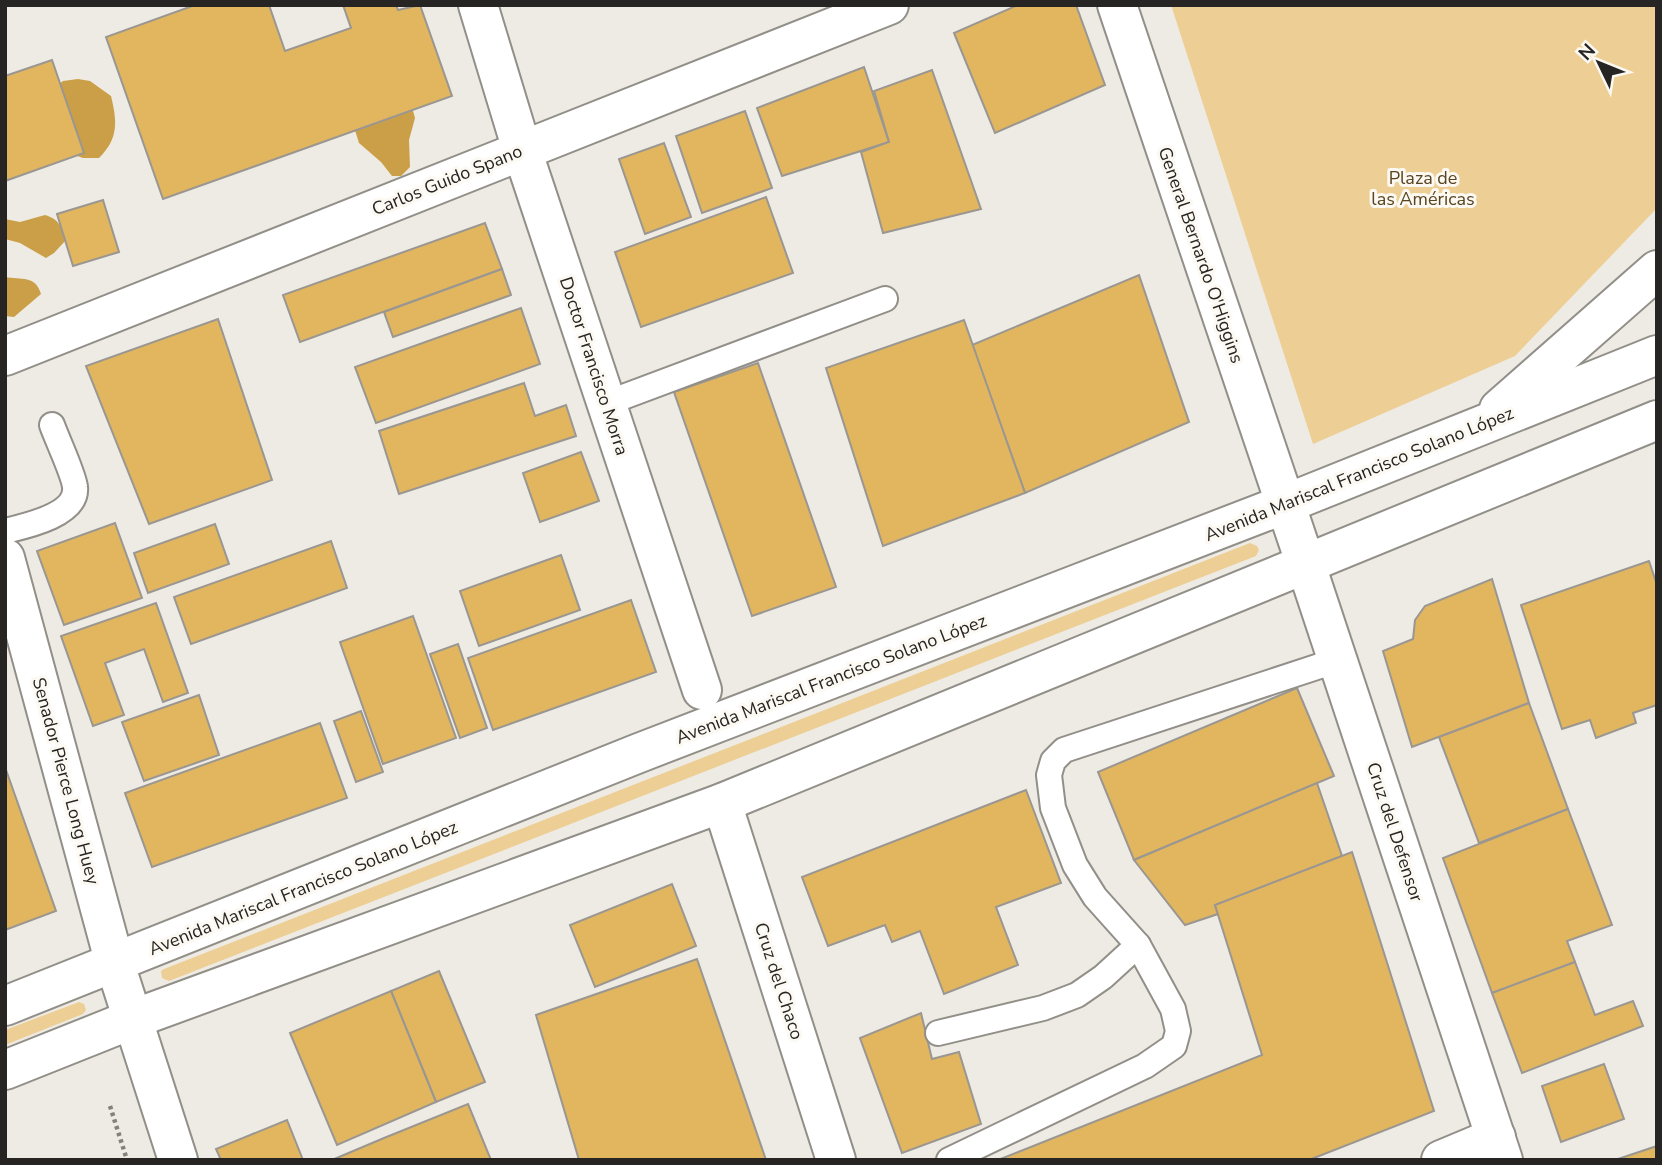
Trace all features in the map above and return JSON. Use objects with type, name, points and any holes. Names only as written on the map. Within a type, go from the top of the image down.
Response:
[{"type":"main road","name":"Doctor Francisco Morra","points":[[478,5],[522,150],[708,708]]},
{"type":"main road","name":"Carlos Guido Spano","points":[[5,356],[889,5]]},
{"type":"main road","name":"General Bernardo O'Higgins","points":[[1118,5],[1285,504]]},
{"type":"main road","points":[[1479,427],[1657,270]]},
{"type":"main road","name":"Avenida Mariscal Francisco Solano López","points":[[5,1006],[639,753],[708,708],[1285,504],[1657,355]]},
{"type":"main road","points":[[5,1070],[131,1011],[722,803],[1657,420]]},
{"type":"main road","name":"Cruz del Defensor","points":[[1285,504],[1499,1148]]},
{"type":"main road","name":"Senador Pierce Long Huey","points":[[5,558],[115,964],[178,1160]]},
{"type":"main road","name":"Cruz del Chaco","points":[[722,803],[836,1160]]},
{"type":"main road","points":[[1441,1160],[1499,1148]]},
{"type":"lane","points":[[607,403],[885,299]]},
{"type":"lane","points":[[5,531],[29,525],[63,511],[73,501],[75,487],[52,425]]},
{"type":"lane","points":[[949,1160],[1145,1066],[1174,1045],[1178,1031],[1173,1009],[1138,945],[1094,897],[1075,865],[1053,808],[1048,775],[1053,761],[1064,750],[1338,660]]},
{"type":"lane","points":[[938,1033],[1044,1008],[1077,995],[1103,977],[1138,945]]},
{"type":"path","points":[[110,1107],[127,1160]]},
{"type":"green space","name":"Plaza de las Américas","points":[[1171,5],[1657,5],[1657,208],[1515,356],[1313,444]]},
{"type":"green space","points":[[1250,543],[1259,550],[1256,556],[169,981],[162,978],[161,971],[164,969]]},
{"type":"green space","points":[[79,1002],[84,1004],[86,1010],[83,1014],[5,1045],[5,1030]]},
{"type":"shaded area","points":[[63,81],[90,81],[111,96],[115,129],[106,151],[99,158],[83,158],[66,152],[49,92]]},
{"type":"shaded area","points":[[412,107],[415,118],[409,140],[410,167],[401,176],[392,176],[381,162],[359,143],[353,124]]},
{"type":"shaded area","points":[[45,215],[59,224],[66,240],[46,258],[20,243],[5,239],[5,219],[20,222]]},
{"type":"shaded area","points":[[5,277],[32,281],[41,294],[14,317],[5,316]]},
{"type":"building","points":[[195,5],[269,5],[285,51],[351,28],[343,5],[396,5],[398,10],[420,5],[452,96],[163,199],[106,37]]},
{"type":"building","points":[[1018,5],[1076,5],[1105,85],[995,133],[954,33]]},
{"type":"building","points":[[52,60],[84,153],[5,181],[5,76]]},
{"type":"building","points":[[864,67],[889,142],[782,176],[757,108]]},
{"type":"building","points":[[932,70],[981,209],[883,233],[861,152],[889,142],[874,91]]},
{"type":"building","points":[[745,111],[772,188],[702,213],[676,136]]},
{"type":"building","points":[[664,143],[691,217],[645,234],[619,159]]},
{"type":"building","points":[[766,197],[793,273],[641,327],[615,252]]},
{"type":"building","points":[[103,200],[119,252],[73,266],[57,214]]},
{"type":"building","points":[[485,223],[502,269],[300,342],[283,295]]},
{"type":"building","points":[[502,269],[511,295],[393,337],[384,312]]},
{"type":"building","points":[[1139,275],[1189,422],[1025,493],[972,345]]},
{"type":"building","points":[[521,308],[540,364],[376,423],[355,367]]},
{"type":"building","points":[[218,319],[272,480],[149,524],[86,366]]},
{"type":"building","points":[[964,320],[1025,493],[883,546],[826,368]]},
{"type":"building","points":[[758,363],[836,587],[752,616],[674,392]]},
{"type":"building","points":[[524,383],[535,416],[566,405],[576,436],[399,494],[379,431]]},
{"type":"building","points":[[581,452],[599,501],[540,522],[523,473]]},
{"type":"building","points":[[115,523],[142,598],[64,625],[37,551]]},
{"type":"building","points":[[215,524],[229,564],[148,593],[134,553]]},
{"type":"building","points":[[331,541],[347,588],[191,644],[174,597]]},
{"type":"building","points":[[561,555],[580,610],[479,646],[460,591]]},
{"type":"building","points":[[1649,561],[1657,585],[1657,705],[1633,713],[1636,723],[1596,738],[1590,720],[1562,729],[1521,605]]},
{"type":"building","points":[[1492,579],[1529,703],[1412,747],[1383,651],[1413,639],[1415,620],[1425,606]]},
{"type":"building","points":[[631,600],[656,672],[493,730],[468,658]]},
{"type":"building","points":[[156,603],[188,693],[163,702],[144,649],[105,663],[124,715],[93,726],[61,636]]},
{"type":"building","points":[[413,616],[456,738],[383,764],[340,642]]},
{"type":"building","points":[[458,644],[487,728],[460,738],[430,654]]},
{"type":"building","points":[[1297,688],[1334,776],[1134,860],[1098,772]]},
{"type":"building","points":[[199,695],[219,755],[144,781],[122,722]]},
{"type":"building","points":[[1529,703],[1568,809],[1479,843],[1439,737]]},
{"type":"building","points":[[361,711],[383,772],[356,782],[334,721]]},
{"type":"building","points":[[320,723],[347,798],[152,867],[125,793]]},
{"type":"building","points":[[5,767],[56,911],[5,930]]},
{"type":"building","points":[[1317,783],[1342,856],[1215,905],[1218,914],[1185,925],[1134,860]]},
{"type":"building","points":[[1026,790],[1061,883],[996,907],[1018,965],[944,994],[920,931],[892,942],[885,925],[828,946],[802,877]]},
{"type":"building","points":[[1568,809],[1612,925],[1567,941],[1575,962],[1492,993],[1443,858]]},
{"type":"building","points":[[1352,852],[1434,1111],[1309,1160],[998,1160],[1262,1055],[1215,905]]},
{"type":"building","points":[[672,884],[696,946],[595,987],[570,925]]},
{"type":"building","points":[[697,959],[766,1160],[579,1160],[536,1015]]},
{"type":"building","points":[[1575,962],[1595,1015],[1633,1001],[1643,1026],[1522,1073],[1492,993]]},
{"type":"building","points":[[439,971],[485,1082],[436,1102],[391,991]]},
{"type":"building","points":[[391,991],[436,1102],[337,1145],[290,1033]]},
{"type":"building","points":[[921,1013],[932,1059],[959,1052],[981,1124],[902,1153],[860,1038]]},
{"type":"building","points":[[1604,1064],[1624,1119],[1561,1142],[1542,1086]]},
{"type":"building","points":[[468,1104],[491,1160],[332,1160],[384,1138]]},
{"type":"building","points":[[287,1120],[303,1160],[221,1160],[216,1149]]},
{"type":"building","points":[[1657,1146],[1657,1160],[1615,1160]]}]
